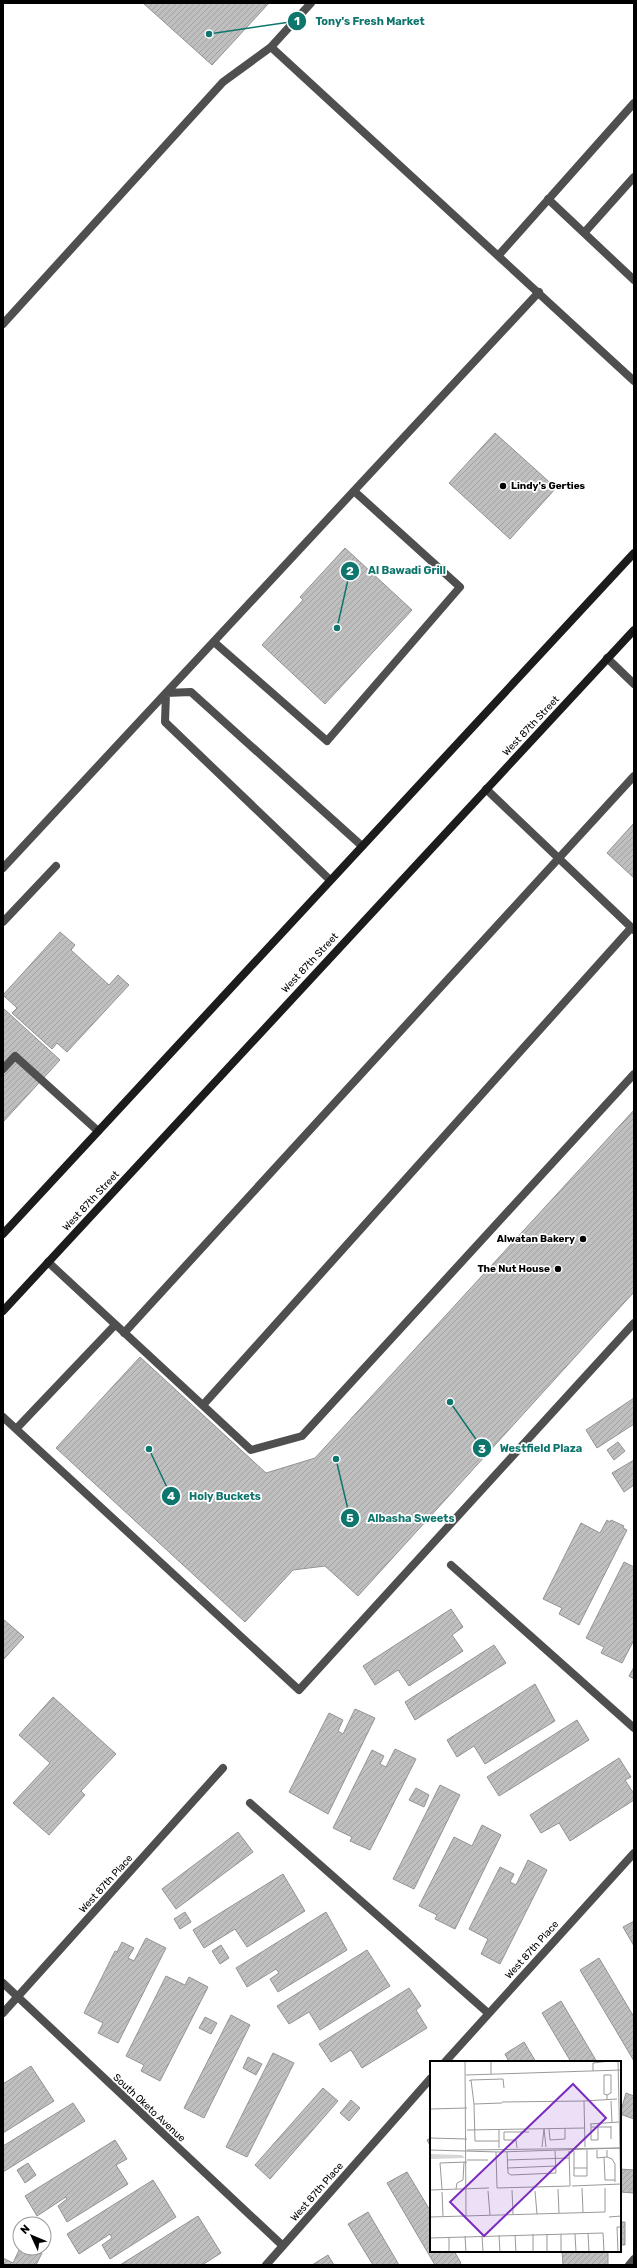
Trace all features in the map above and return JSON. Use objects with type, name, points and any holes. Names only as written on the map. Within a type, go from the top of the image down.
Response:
[{"type":"main road","points":[[3,1234],[634,553]]},
{"type":"main road","name":"West 87th Street","points":[[3,1311],[634,630]]},
{"type":"street","points":[[3,324],[223,82],[271,47],[310,3]]},
{"type":"street","points":[[271,47],[634,381]]},
{"type":"street","points":[[498,256],[634,102]]},
{"type":"street","points":[[584,233],[634,177]]},
{"type":"street","points":[[548,200],[634,280]]},
{"type":"street","points":[[3,868],[539,292]]},
{"type":"street","points":[[214,642],[327,741],[460,587],[354,491]]},
{"type":"street","points":[[607,658],[634,684]]},
{"type":"street","points":[[166,693],[190,692],[362,846]]},
{"type":"street","points":[[166,693],[165,722],[330,880]]},
{"type":"street","points":[[124,1333],[634,776]]},
{"type":"street","points":[[203,1405],[632,929],[486,789]]},
{"type":"street","points":[[3,922],[56,866]]},
{"type":"street","points":[[3,1069],[14,1056],[98,1131]]},
{"type":"street","points":[[48,1262],[251,1450],[302,1436],[634,1074]]},
{"type":"street","points":[[3,1417],[299,1690],[634,1323]]},
{"type":"street","points":[[16,1429],[115,1325]]},
{"type":"street","points":[[451,1565],[634,1728]]},
{"type":"street","name":"West 87th Place","points":[[3,2013],[223,1768]]},
{"type":"street","points":[[250,1803],[488,2013]]},
{"type":"street","name":"West 87th Place","points":[[446,2061],[634,1853]]},
{"type":"street","name":"South Oketo Avenue","points":[[3,1983],[17,1998],[283,2246]]},
{"type":"street","name":"West 87th Place","points":[[266,2265],[430,2079]]},
{"type":"street","points":[[629,2265],[634,2259]]},
{"type":"building","points":[[143,3],[269,3],[212,65]]},
{"type":"building","name":"Lindy's Gerties","points":[[495,433],[556,488],[510,539],[449,483]]},
{"type":"building","points":[[345,548],[412,610],[325,704],[262,645],[303,600],[300,597]]},
{"type":"building","points":[[634,823],[634,878],[607,853]]},
{"type":"building","points":[[60,932],[75,945],[71,950],[109,985],[118,975],[129,985],[67,1052],[57,1043],[52,1049],[12,1013],[17,1008],[3,995]]},
{"type":"building","points":[[3,1008],[60,1060],[3,1122]]},
{"type":"building","points":[[634,1110],[634,1292],[358,1596],[325,1566],[293,1570],[245,1622],[56,1448],[140,1357],[266,1473],[315,1458]]},
{"type":"building","points":[[634,1398],[634,1424],[597,1448],[586,1430]]},
{"type":"building","points":[[618,1442],[625,1451],[614,1460],[607,1450]]},
{"type":"building","points":[[634,1460],[634,1485],[624,1492],[612,1473]]},
{"type":"building","points":[[607,1520],[610,1522],[611,1520],[624,1526],[623,1528],[627,1530],[579,1625],[559,1614],[562,1608],[543,1599],[581,1523],[600,1533]]},
{"type":"building","points":[[624,1562],[634,1567],[634,1640],[622,1663],[601,1653],[604,1647],[586,1638]]},
{"type":"building","points":[[451,1609],[463,1627],[452,1635],[463,1651],[409,1686],[398,1670],[375,1685],[363,1666]]},
{"type":"building","points":[[3,1619],[24,1637],[3,1660]]},
{"type":"building","points":[[494,1645],[506,1663],[415,1720],[405,1702]]},
{"type":"building","points":[[634,1667],[634,1679],[629,1676]]},
{"type":"building","points":[[535,1684],[555,1721],[485,1764],[474,1746],[457,1757],[447,1740]]},
{"type":"building","points":[[53,1697],[116,1754],[81,1791],[85,1795],[49,1835],[13,1803],[50,1763],[19,1735]]},
{"type":"building","points":[[355,1709],[375,1718],[328,1814],[289,1792],[329,1713],[343,1720],[338,1731],[343,1734]]},
{"type":"building","points":[[577,1720],[589,1740],[499,1796],[487,1777]]},
{"type":"building","points":[[395,1749],[416,1759],[370,1850],[350,1841],[352,1837],[333,1828],[372,1750],[384,1756],[380,1764],[386,1767]]},
{"type":"building","points":[[619,1758],[631,1777],[625,1780],[634,1794],[634,1800],[570,1841],[559,1823],[541,1833],[530,1815]]},
{"type":"building","points":[[440,1785],[460,1795],[414,1889],[393,1879]]},
{"type":"building","points":[[416,1788],[429,1795],[424,1807],[409,1800]]},
{"type":"building","points":[[482,1825],[501,1835],[455,1929],[435,1919],[437,1915],[419,1906],[454,1837],[472,1846]]},
{"type":"building","points":[[238,1832],[253,1852],[176,1909],[162,1889]]},
{"type":"building","points":[[528,1860],[547,1870],[500,1964],[481,1954],[488,1939],[469,1929],[500,1867],[514,1874],[510,1882],[516,1885]]},
{"type":"building","points":[[283,1874],[305,1911],[247,1947],[235,1929],[204,1948],[193,1930]]},
{"type":"building","points":[[185,1912],[191,1922],[180,1929],[174,1919]]},
{"type":"building","points":[[326,1912],[347,1950],[278,1992],[270,1979],[279,1973],[276,1969],[247,1987],[236,1968]]},
{"type":"building","points":[[634,1921],[634,1946],[623,1927]]},
{"type":"building","points":[[146,1938],[166,1948],[118,2043],[98,2033],[103,2023],[84,2013],[115,1951],[117,1952],[122,1942],[134,1948],[128,1958],[134,1961]]},
{"type":"building","points":[[221,1945],[229,1958],[220,1964],[212,1951]]},
{"type":"building","points":[[367,1950],[390,1986],[320,2030],[309,2012],[289,2024],[277,2006]]},
{"type":"building","points":[[599,1958],[634,2017],[634,2061],[580,1970]]},
{"type":"building","points":[[166,1976],[185,1985],[189,1977],[208,1987],[160,2081],[141,2071],[144,2065],[126,2056]]},
{"type":"building","points":[[409,1988],[421,2006],[416,2010],[427,2028],[362,2068],[351,2050],[331,2062],[319,2044]]},
{"type":"building","points":[[561,2001],[596,2061],[570,2061],[542,2013]]},
{"type":"building","points":[[231,2015],[250,2025],[204,2118],[184,2108]]},
{"type":"building","points":[[205,2017],[217,2023],[211,2034],[199,2028]]},
{"type":"building","points":[[524,2042],[535,2061],[508,2061],[505,2054]]},
{"type":"building","points":[[273,2053],[294,2063],[247,2157],[226,2147]]},
{"type":"building","points":[[248,2057],[262,2064],[256,2075],[243,2068]]},
{"type":"building","points":[[31,2066],[54,2101],[3,2133],[3,2084]]},
{"type":"building","points":[[323,2088],[338,2101],[270,2179],[255,2165]]},
{"type":"building","points":[[626,2093],[634,2096],[634,2119],[621,2114]]},
{"type":"building","points":[[351,2100],[360,2108],[349,2121],[340,2113]]},
{"type":"building","points":[[73,2103],[85,2121],[3,2172],[3,2146]]},
{"type":"building","points":[[430,2138],[430,2145],[427,2140]]},
{"type":"building","points":[[115,2140],[127,2159],[116,2165],[128,2184],[67,2222],[58,2206],[67,2199],[66,2197],[37,2216],[25,2196]]},
{"type":"building","points":[[28,2163],[36,2175],[25,2183],[17,2170]]},
{"type":"building","points":[[621,2169],[634,2170],[634,2193],[621,2192]]},
{"type":"building","points":[[407,2172],[430,2210],[430,2252],[455,2252],[461,2263],[458,2265],[435,2265],[387,2183]]},
{"type":"building","points":[[153,2180],[176,2217],[110,2259],[102,2245],[112,2238],[110,2234],[79,2254],[67,2234]]},
{"type":"building","points":[[368,2212],[399,2265],[373,2265],[348,2224]]},
{"type":"building","points":[[198,2216],[221,2253],[202,2265],[120,2265]]},
{"type":"building","points":[[621,2222],[625,2222],[625,2245],[621,2245]]},
{"type":"building","points":[[562,2252],[608,2252],[608,2265],[563,2265]]},
{"type":"building","points":[[328,2255],[334,2265],[312,2265]]},
{"type":"building","points":[[16,2256],[40,2256],[36,2265],[3,2265],[3,2258],[13,2263]]},
{"type":"place","name":"Tony's Fresh Market","points":[[209,34]]},
{"type":"place","name":"Lindy's Gerties","points":[[503,486]]},
{"type":"place","name":"Al Bawadi Grill","points":[[337,628]]},
{"type":"place","name":"Alwatan Bakery","points":[[583,1239]]},
{"type":"place","name":"The Nut House","points":[[558,1269]]},
{"type":"place","name":"Westfield Plaza","points":[[450,1402]]},
{"type":"place","name":"Holy Buckets","points":[[149,1449]]},
{"type":"place","name":"Albasha Sweets","points":[[336,1459]]}]
